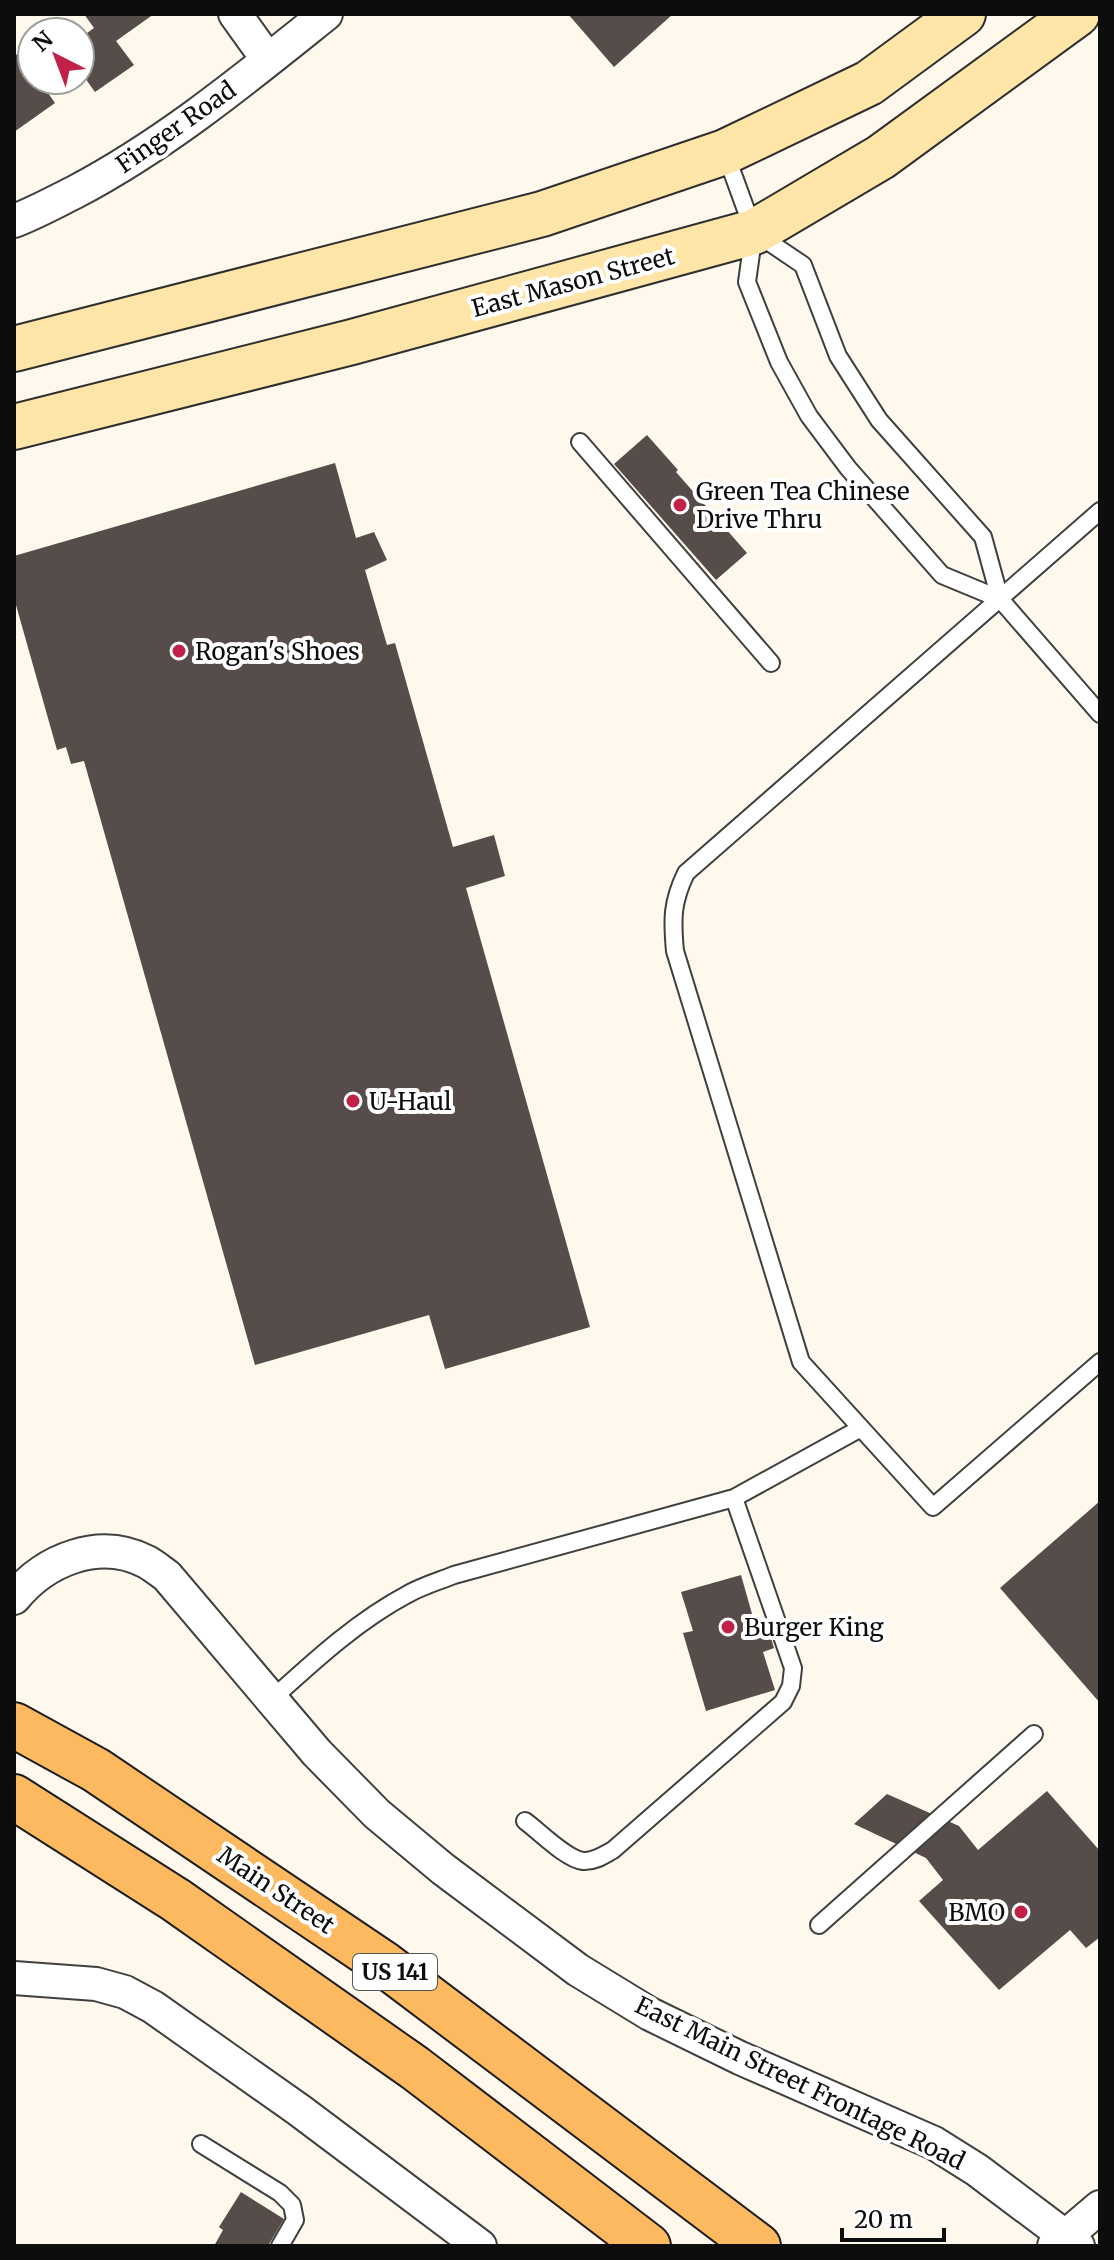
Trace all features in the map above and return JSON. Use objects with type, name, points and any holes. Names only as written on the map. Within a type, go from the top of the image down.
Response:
[{"type":"main road","points":[[14,349],[542,214],[725,152],[869,83],[963,14]]},
{"type":"main road","name":"East Mason Street","points":[[14,427],[352,342],[754,232],[881,157],[1077,14]]},
{"type":"main road","name":"Main Street","points":[[14,1725],[96,1770],[384,1964],[758,2246]]},
{"type":"main road","name":"US 141","points":[[14,1797],[176,1900],[415,2068],[648,2246]]},
{"type":"street","points":[[235,14],[268,60]]},
{"type":"street","name":"Finger Road","points":[[14,221],[103,177],[172,134],[326,14]]},
{"type":"street","name":"East Main Street Frontage Road","points":[[14,1598],[28,1581],[72,1556],[122,1553],[146,1561],[167,1576],[317,1753],[377,1814],[443,1869],[578,1970],[650,2014],[740,2058],[934,2143],[977,2170],[1066,2242]]},
{"type":"street","points":[[14,1978],[96,1984],[125,1992],[153,2007],[299,2110],[480,2246]]},
{"type":"street","points":[[1066,2242],[1100,2207]]},
{"type":"lane","points":[[725,152],[754,232],[747,282],[779,362],[809,416],[848,468],[942,575],[1000,599]]},
{"type":"lane","points":[[754,232],[803,265],[838,356],[879,420],[983,537],[1000,599],[1100,714]]},
{"type":"lane","points":[[580,442],[771,663]]},
{"type":"lane","points":[[1100,511],[686,873],[675,896],[673,927],[675,951],[801,1362],[933,1507],[1100,1362]]},
{"type":"lane","points":[[271,1700],[361,1624],[409,1594],[454,1575],[734,1498],[861,1428]]},
{"type":"lane","points":[[525,1821],[572,1857],[585,1861],[600,1858],[783,1702],[791,1686],[793,1668],[734,1498]]},
{"type":"lane","points":[[819,1925],[1034,1734]]},
{"type":"lane","points":[[201,2144],[280,2193],[292,2205],[295,2220],[280,2246]]},
{"type":"building","points":[[84,14],[154,14],[116,41],[134,65],[96,91],[96,16]]},
{"type":"building","points":[[568,14],[673,14],[614,67]]},
{"type":"building","points":[[14,56],[16,96],[50,96],[55,103],[14,132]]},
{"type":"building","points":[[647,435],[747,553],[716,580],[614,464]]},
{"type":"building","name":"U-Haul","points":[[335,463],[356,538],[374,532],[387,560],[365,570],[387,645],[395,643],[453,847],[494,835],[505,876],[466,888],[590,1327],[445,1369],[429,1315],[255,1365],[84,761],[71,764],[66,747],[57,750],[14,598],[14,556]]},
{"type":"building","points":[[1100,1501],[1100,1703],[1000,1588]]},
{"type":"building","points":[[741,1575],[756,1628],[767,1625],[774,1648],[763,1652],[775,1690],[706,1711],[683,1633],[693,1631],[681,1592]]},
{"type":"building","points":[[1047,1791],[1100,1851],[1100,1937],[1086,1948],[1070,1930],[999,1990],[919,1901],[943,1880],[926,1858],[854,1824],[887,1794],[959,1826],[978,1850]]},
{"type":"building","points":[[241,2192],[284,2219],[268,2246],[214,2246],[223,2230],[219,2227]]},
{"type":"place","name":"Green Tea Chinese Drive Thru","points":[[680,505]]},
{"type":"place","name":"Rogan's Shoes","points":[[179,651]]},
{"type":"place","name":"U-Haul","points":[[353,1101]]},
{"type":"place","name":"Burger King","points":[[728,1627]]},
{"type":"place","name":"BMO","points":[[1021,1912]]}]
